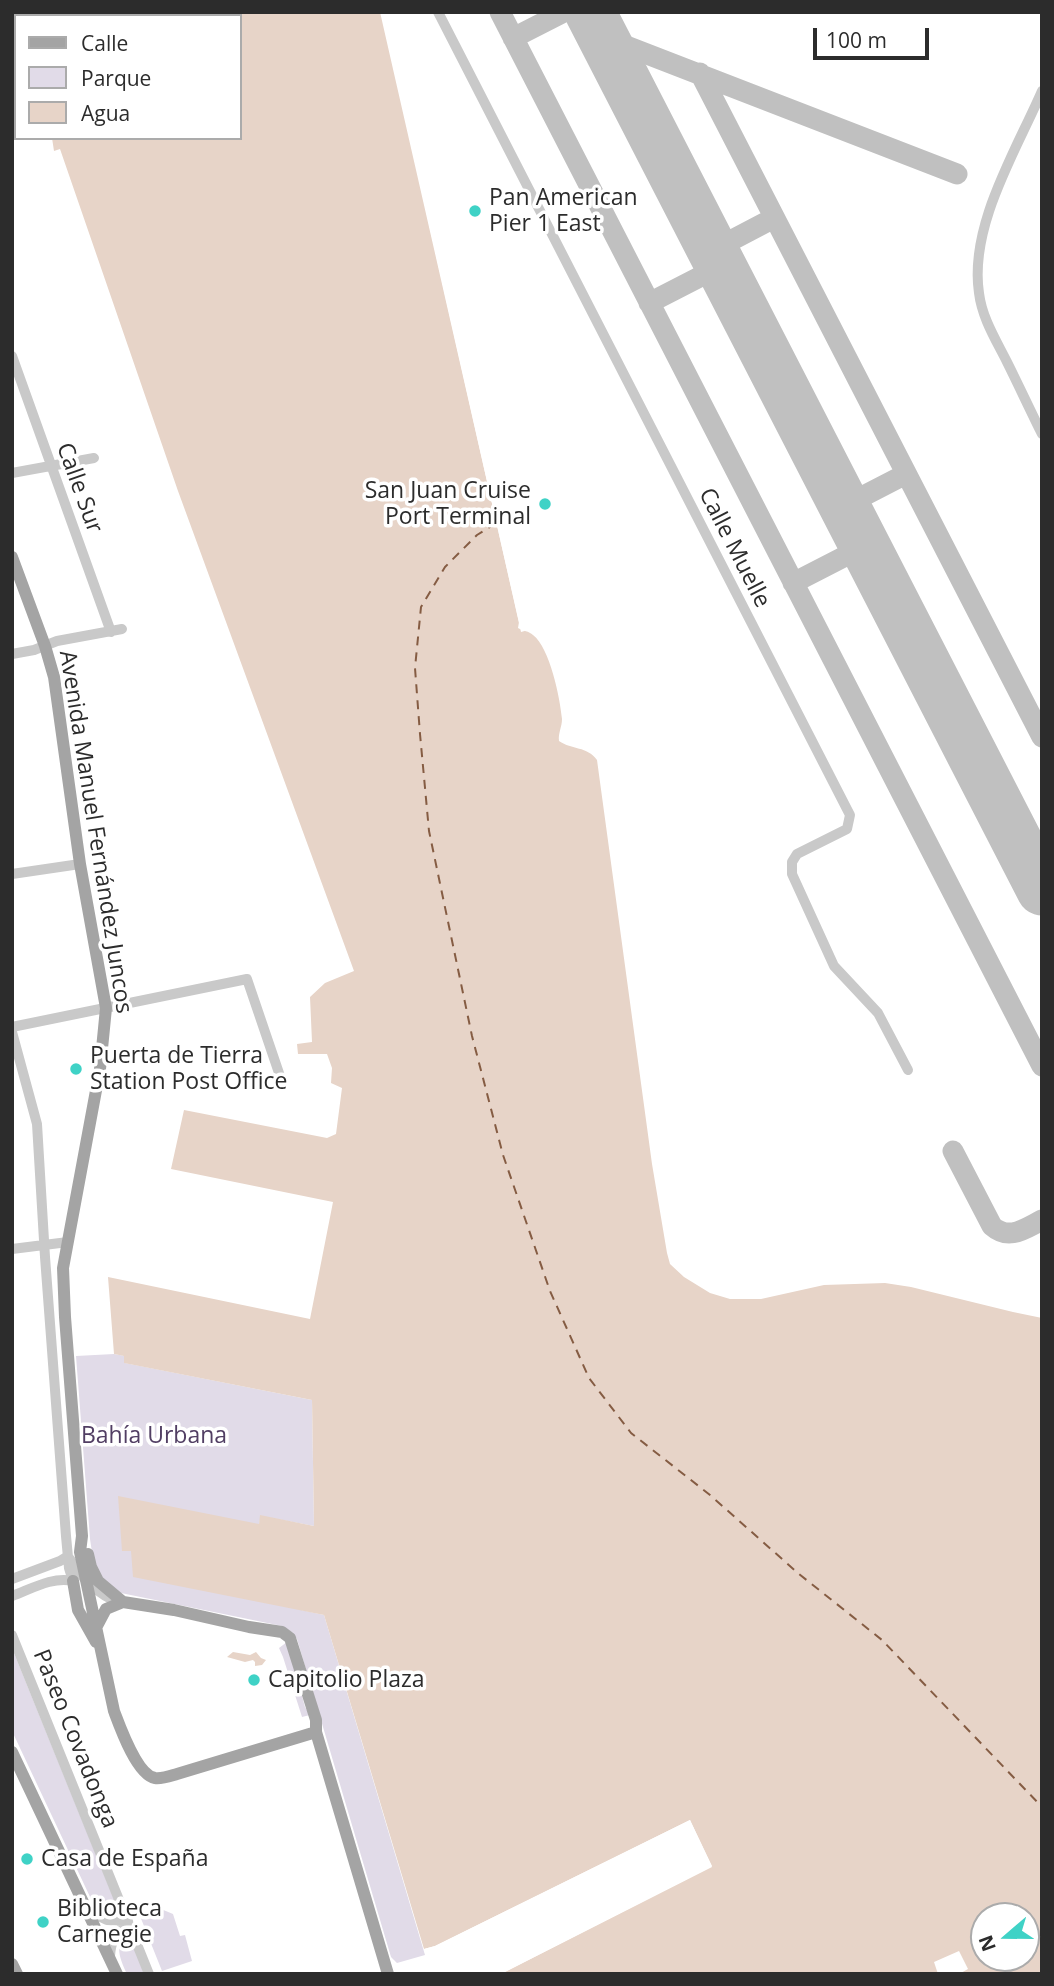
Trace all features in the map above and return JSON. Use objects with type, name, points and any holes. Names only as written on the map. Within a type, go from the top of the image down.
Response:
[{"type":"main road","name":"Avenida Manuel Fernández Juncos","points":[[12,557],[45,646],[59,705],[80,864],[106,1008],[100,1069],[64,1268],[65,1317],[82,1536],[79,1579]]},
{"type":"main road","points":[[82,1536],[94,1574],[123,1602],[282,1632],[291,1640],[388,1974]]},
{"type":"main road","points":[[79,1579],[97,1628],[114,1711],[136,1759],[152,1778],[169,1776],[316,1732]]},
{"type":"main road","points":[[79,1579],[78,1610],[102,1655]]},
{"type":"main road","points":[[97,1628],[106,1609],[123,1602]]},
{"type":"main road","points":[[12,1752],[117,1974]]},
{"type":"main road","points":[[12,1964],[17,1974]]},
{"type":"street","name":"Calle Muelle","points":[[438,12],[850,815],[847,829],[797,854],[792,862],[792,874],[834,966],[878,1013],[908,1070]]},
{"type":"street","points":[[1042,91],[998,190],[983,232],[977,260],[979,294],[987,322],[1042,434]]},
{"type":"street","name":"Calle Sur","points":[[12,356],[51,466],[116,631],[57,641],[45,646]]},
{"type":"street","points":[[12,473],[94,458]]},
{"type":"street","points":[[12,654],[45,646]]},
{"type":"street","points":[[12,874],[80,864]]},
{"type":"street","points":[[79,1579],[68,1556],[37,1124],[12,1030],[247,979],[280,1076]]},
{"type":"street","points":[[12,1249],[68,1242]]},
{"type":"street","points":[[12,1579],[68,1556]]},
{"type":"street","points":[[12,1596],[48,1582],[79,1579],[110,1599],[123,1602]]},
{"type":"street","name":"Paseo Covadonga","points":[[12,1635],[149,1974]]},
{"type":"street","points":[[88,1911],[107,1920],[128,1921]]},
{"type":"street","points":[[110,1959],[111,1945],[128,1921]]},
{"type":"green space","name":"Bahía Urbana","points":[[76,1356],[125,1356],[125,1363],[312,1400],[314,1526],[261,1516],[259,1524],[122,1550],[131,1550],[288,1607],[324,1615],[425,1955],[397,1963],[391,1957],[293,1633],[282,1626],[121,1593],[102,1578],[93,1559],[90,1539]]},
{"type":"green space","points":[[287,1642],[305,1707],[310,1715],[302,1717],[279,1648]]},
{"type":"green space","points":[[12,1648],[118,1909],[116,1912],[106,1911],[91,1899],[12,1731]]},
{"type":"green space","points":[[161,1909],[173,1914],[180,1936],[185,1935],[192,1961],[162,1971],[140,1916]]},
{"type":"green space","points":[[126,1932],[145,1974],[127,1974],[124,1968],[119,1947]]},
{"type":"water","points":[[47,12],[380,12],[519,622],[518,628],[539,641],[549,662],[561,710],[559,741],[589,752],[597,760],[652,1164],[670,1264],[684,1277],[710,1293],[730,1299],[761,1299],[824,1285],[885,1283],[1042,1318],[1042,1974],[501,1974],[712,1867],[690,1820],[435,1946],[424,1949],[324,1615],[133,1577],[131,1551],[122,1551],[118,1496],[259,1524],[260,1515],[314,1526],[312,1400],[124,1363],[124,1356],[114,1354],[108,1277],[310,1319],[333,1202],[171,1169],[184,1110],[327,1138],[336,1134],[342,1088],[331,1083],[332,1068],[327,1054],[298,1054],[297,1044],[312,1042],[310,997],[325,983],[354,971],[178,491],[60,149],[54,151],[52,140],[242,140],[242,14]]},
{"type":"water","points":[[233,1652],[250,1655],[256,1652],[266,1660],[262,1665],[255,1666],[253,1660],[245,1662],[227,1657]]},
{"type":"pier","points":[[404,113],[407,113],[522,626],[532,629],[521,632]]},
{"type":"pier","points":[[690,1820],[712,1866],[501,1974],[498,1974],[500,1971],[708,1865],[689,1825],[425,1953],[424,1949],[435,1946]]},
{"type":"pier","points":[[959,1951],[968,1969],[959,1974],[938,1974],[934,1962]]},
{"type":"ferry route","points":[[496,523],[477,535],[445,567],[421,607],[415,668],[429,831],[472,1036],[503,1155],[550,1291],[589,1378],[631,1433],[710,1495],[799,1574],[882,1640],[1042,1807]]},
{"type":"taxiway","points":[[500,12],[1042,1066]]},
{"type":"taxiway","points":[[513,38],[564,12]]},
{"type":"taxiway","points":[[603,37],[957,174]]},
{"type":"taxiway","points":[[700,73],[1042,737]]},
{"type":"taxiway","points":[[713,250],[774,218]]},
{"type":"taxiway","points":[[649,303],[721,266]]},
{"type":"taxiway","points":[[844,506],[906,474]]},
{"type":"taxiway","points":[[793,583],[865,546]]},
{"type":"taxiway","points":[[953,1151],[992,1226],[1004,1233],[1011,1233],[1042,1220]]},
{"type":"runway","points":[[590,12],[1042,890]]},
{"type":"place","name":"Pan American Pier 1 East","points":[[475,211]]},
{"type":"place","name":"San Juan Cruise Port Terminal","points":[[545,504]]},
{"type":"place","name":"Puerta de Tierra Station Post Office","points":[[76,1069]]},
{"type":"place","name":"Capitolio Plaza","points":[[254,1680]]},
{"type":"place","name":"Casa de España","points":[[27,1859]]},
{"type":"place","name":"Biblioteca Carnegie","points":[[43,1922]]}]
